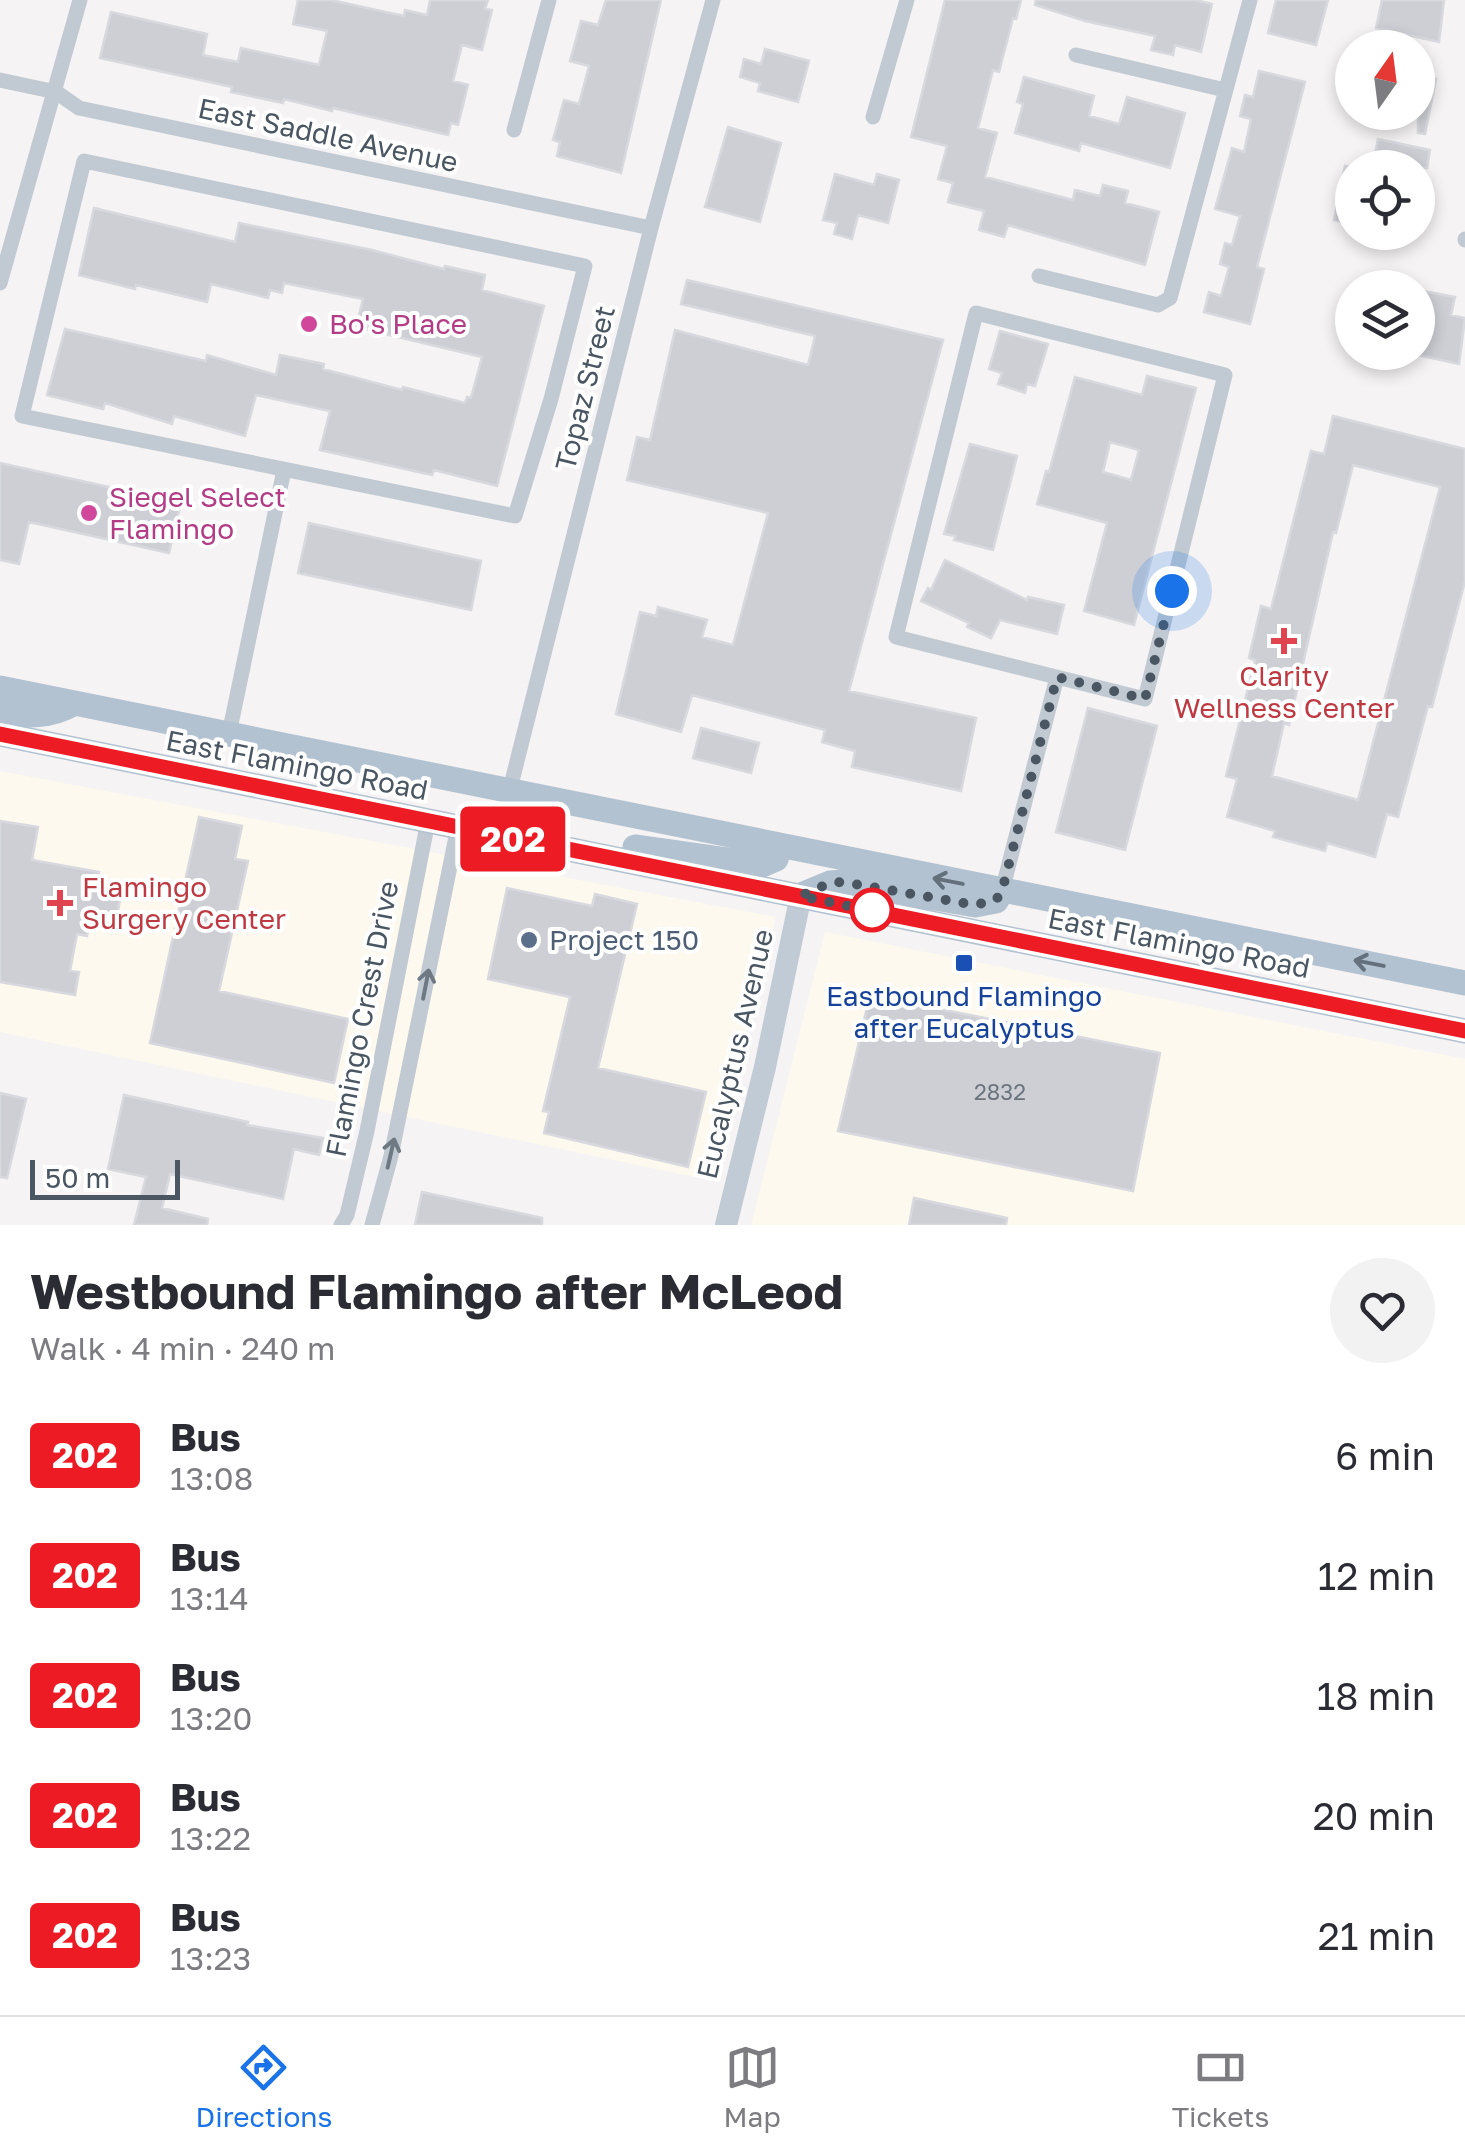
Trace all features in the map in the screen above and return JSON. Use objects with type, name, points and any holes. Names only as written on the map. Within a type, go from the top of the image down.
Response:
[{"type":"main road","name":"East Flamingo Road","points":[[0,688],[1465,983]]},
{"type":"main road","points":[[0,711],[38,716],[56,714],[75,703]]},
{"type":"main road","name":"East Flamingo Road","points":[[0,734],[1465,1031]]},
{"type":"main road","points":[[597,855],[604,849],[620,846],[640,847],[762,865],[776,859],[780,847]]},
{"type":"main road","points":[[800,896],[830,883],[843,882],[975,905],[996,900],[1002,891]]},
{"type":"street","points":[[0,283],[80,0]]},
{"type":"street","points":[[514,130],[548,0]]},
{"type":"street","name":"Topaz Street","points":[[510,789],[651,228],[713,0]]},
{"type":"street","points":[[874,117],[906,0]]},
{"type":"street","points":[[1039,276],[1158,305],[1170,298],[1250,0]]},
{"type":"street","points":[[1076,54],[1225,90]]},
{"type":"street","name":"East Saddle Avenue","points":[[0,80],[56,92],[78,108],[651,228]]},
{"type":"street","points":[[84,161],[585,266],[515,516],[284,470],[22,416],[84,161]]},
{"type":"street","points":[[976,313],[1225,375],[1145,699],[1057,677],[896,637],[976,313]]},
{"type":"street","points":[[229,734],[284,470]]},
{"type":"street","points":[[1002,891],[1057,677]]},
{"type":"street","name":"Flamingo Crest Drive","points":[[341,1225],[347,1215],[368,1127],[428,820]]},
{"type":"street","name":"Flamingo Crest Drive","points":[[372,1225],[394,1144],[458,827]]},
{"type":"street","name":"Eucalyptus Avenue","points":[[726,1225],[765,1067],[800,896]]},
{"type":"shaded area","points":[[0,771],[776,917],[709,1180],[0,1032]]},
{"type":"shaded area","points":[[825,932],[1465,1059],[1465,1225],[751,1225]]},
{"type":"building","points":[[298,0],[331,0],[404,16],[405,10],[427,15],[430,0],[488,0],[485,9],[492,10],[482,50],[462,45],[453,81],[468,85],[458,125],[451,123],[448,135],[333,108],[332,111],[231,92],[232,87],[100,58],[111,12],[207,34],[203,55],[238,62],[241,48],[319,65],[327,31],[293,24]]},
{"type":"building","points":[[606,0],[661,0],[621,173],[557,156],[560,142],[553,140],[564,100],[579,104],[589,66],[570,61],[581,21],[598,25]]},
{"type":"building","points":[[945,0],[1021,0],[999,72],[993,70],[978,128],[997,133],[985,177],[1073,200],[1075,190],[1100,196],[1103,185],[1128,191],[1125,203],[1159,212],[1145,265],[1008,225],[1004,237],[979,230],[984,211],[948,202],[953,183],[938,179],[947,146],[911,137]]},
{"type":"building","points":[[1036,0],[1195,0],[1212,4],[1201,52],[1175,45],[1173,55],[1151,50],[1155,36],[1085,21],[1035,5]]},
{"type":"building","points":[[1276,0],[1328,0],[1316,45],[1268,33]]},
{"type":"building","points":[[1382,0],[1444,0],[1439,42],[1435,41],[1435,30],[1376,28]]},
{"type":"building","points":[[765,49],[809,61],[798,102],[758,91],[760,83],[740,77],[744,59],[761,64]]},
{"type":"building","points":[[1259,71],[1305,82],[1257,267],[1264,269],[1250,324],[1204,312],[1209,292],[1221,296],[1229,267],[1220,264],[1225,243],[1232,245],[1240,216],[1215,209],[1232,148],[1244,152],[1251,119],[1240,116],[1245,95],[1253,97]]},
{"type":"building","points":[[1024,77],[1094,96],[1089,116],[1119,124],[1127,97],[1185,113],[1170,168],[1081,143],[1079,151],[1015,133],[1023,104],[1017,102]]},
{"type":"building","points":[[728,127],[781,143],[760,222],[705,207]]},
{"type":"building","points":[[1378,139],[1430,150],[1376,150]]},
{"type":"building","points":[[835,174],[874,185],[877,174],[899,180],[888,223],[858,215],[852,239],[834,234],[837,223],[823,220]]},
{"type":"building","points":[[94,208],[235,242],[239,223],[372,250],[485,275],[482,290],[544,306],[497,486],[434,470],[432,475],[320,450],[330,411],[256,395],[245,436],[174,416],[172,424],[105,403],[103,409],[47,395],[65,329],[206,361],[207,355],[276,375],[280,355],[324,364],[323,369],[402,390],[403,387],[465,403],[467,397],[471,398],[482,357],[356,327],[363,299],[284,283],[282,293],[270,290],[268,298],[211,284],[207,302],[79,275]]},
{"type":"building","points":[[687,280],[943,340],[849,691],[976,718],[961,791],[852,767],[855,751],[822,742],[825,730],[692,695],[681,732],[616,714],[640,612],[656,616],[658,607],[707,620],[702,637],[733,645],[768,513],[627,480],[637,437],[650,440],[675,330],[808,365],[815,336],[681,304]]},
{"type":"building","points":[[1435,293],[1455,297],[1451,315],[1465,318],[1459,364],[1435,359]]},
{"type":"building","points":[[1000,331],[1048,344],[1035,386],[1027,384],[1025,393],[998,384],[1002,373],[989,369]]},
{"type":"building","points":[[1147,376],[1196,388],[1134,625],[1084,611],[1107,523],[1037,504],[1075,377],[1142,395]],"holes":[[[1110,442],[1139,450],[1131,480],[1103,472]]]},
{"type":"building","points":[[1333,416],[1465,449],[1465,581],[1398,817],[1387,814],[1375,857],[1327,843],[1325,851],[1273,837],[1275,831],[1227,817],[1237,779],[1226,776],[1255,660],[1249,658],[1261,606],[1271,609],[1311,451],[1324,454]],"holes":[[[1353,465],[1440,487],[1358,800],[1272,776],[1284,723],[1289,725],[1333,532],[1336,533]]]},
{"type":"building","points":[[970,444],[1017,456],[993,550],[944,534]]},
{"type":"building","name":"Siegel Select Flamingo","points":[[0,463],[181,503],[169,553],[29,522],[19,564],[0,560]]},
{"type":"building","points":[[309,523],[481,561],[471,610],[298,573]]},
{"type":"building","points":[[945,560],[1027,600],[1028,597],[1064,605],[1057,634],[1000,620],[991,638],[921,601],[928,588],[931,590]]},
{"type":"building","points":[[1088,708],[1157,726],[1125,850],[1056,832]]},
{"type":"building","points":[[701,728],[759,743],[751,773],[693,758]]},
{"type":"building","points":[[199,817],[242,826],[235,859],[248,861],[219,991],[348,1019],[334,1083],[150,1043]]},
{"type":"building","name":"Flamingo Surgery Center","points":[[0,821],[38,827],[32,860],[99,872],[96,888],[121,893],[117,917],[91,913],[87,936],[77,934],[70,971],[79,972],[75,995],[0,982]]},
{"type":"building","points":[[507,888],[592,906],[595,894],[637,904],[598,1068],[706,1092],[688,1167],[544,1133],[549,1112],[543,1111],[570,997],[488,979]]},
{"type":"building","points":[[870,995],[1160,1053],[1133,1191],[838,1131]]},
{"type":"building","points":[[0,1093],[26,1099],[7,1178],[0,1177]]},
{"type":"building","points":[[124,1095],[248,1122],[247,1125],[323,1138],[319,1155],[294,1149],[283,1199],[170,1174],[162,1208],[208,1219],[207,1225],[134,1225],[146,1177],[108,1169]]},
{"type":"building","points":[[422,1192],[542,1218],[542,1225],[415,1225]]},
{"type":"building","points":[[914,1198],[1007,1218],[1006,1225],[909,1225]]},
{"type":"bus line","name":"202","points":[[0,734],[1465,1031]]},
{"type":"place","name":"Bo's Place","points":[[309,324]]},
{"type":"place","name":"Siegel Select Flamingo","points":[[89,513]]},
{"type":"place","name":"Clarity Wellness Center","points":[[1284,641]]},
{"type":"place","name":"Flamingo Surgery Center","points":[[60,903]]},
{"type":"place","name":"Project 150","points":[[529,940]]},
{"type":"place","name":"Eastbound Flamingo after Eucalyptus","points":[[964,963]]},
{"type":"route","points":[[872,910],[877,912],[800,896],[830,883],[843,882],[975,905],[996,900],[1002,891],[1057,677],[1145,699],[1172,591]]}]
